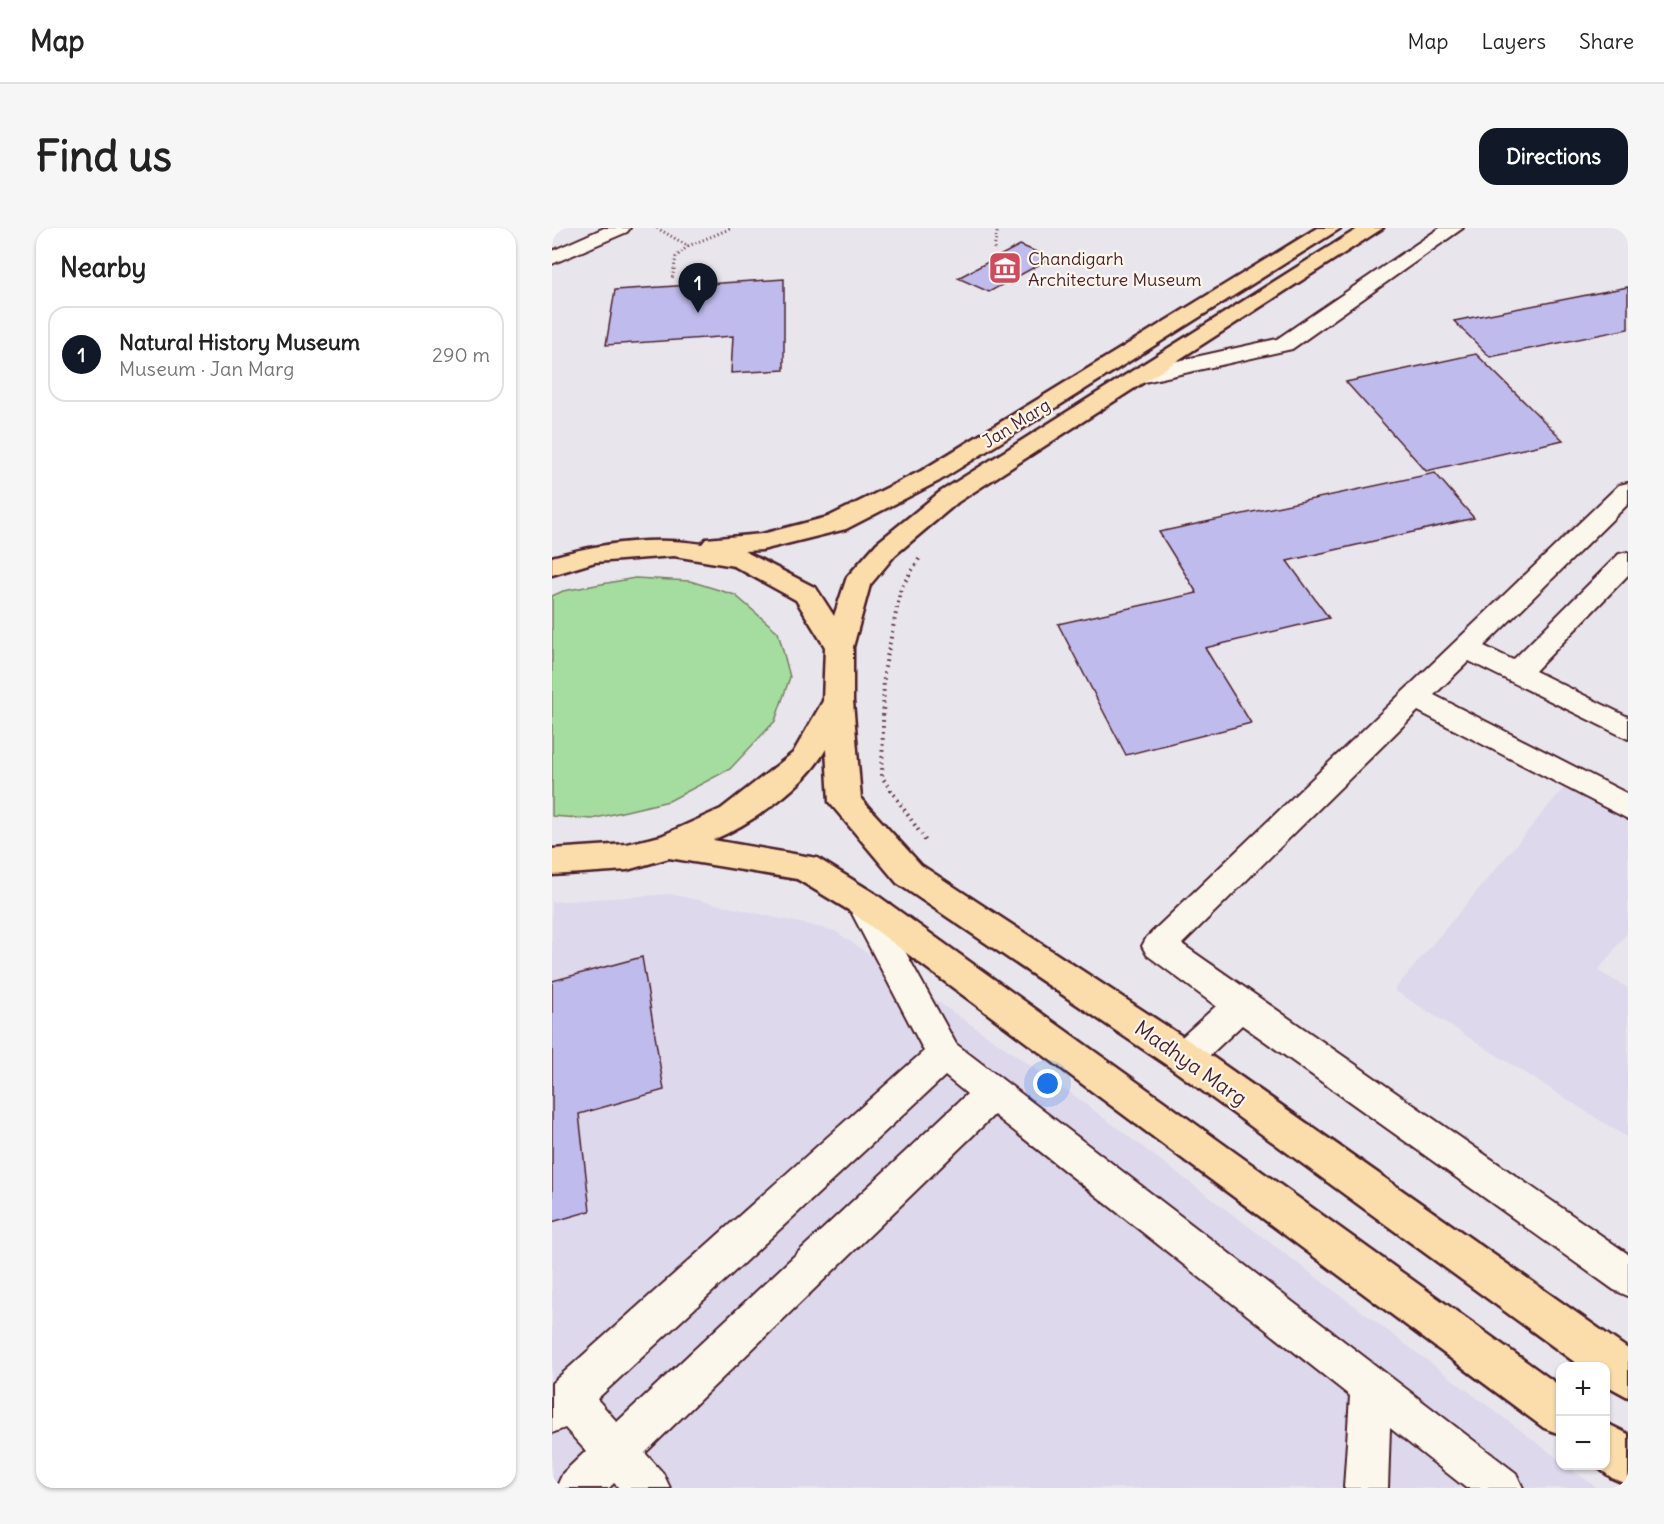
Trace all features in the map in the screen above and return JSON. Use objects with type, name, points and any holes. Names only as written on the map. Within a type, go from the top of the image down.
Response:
[{"type":"main road","name":"Jan Marg","points":[[674,548],[762,542],[837,523],[930,476],[1331,228]]},
{"type":"main road","name":"Jan Marg","points":[[838,701],[839,647],[857,583],[886,549],[949,496],[1373,228]]},
{"type":"main road","points":[[552,549],[594,554],[674,548],[741,559],[806,594],[839,647]]},
{"type":"main road","points":[[552,566],[594,554]]},
{"type":"main road","points":[[552,862],[627,857],[669,846],[732,818],[804,761],[838,701]]},
{"type":"main road","name":"Madhya Marg","points":[[838,701],[845,802],[909,874],[1184,1057],[1628,1375]]},
{"type":"main road","points":[[669,846],[805,867],[862,902],[1556,1409]]},
{"type":"main road","points":[[1610,1449],[1628,1462]]},
{"type":"street","points":[[552,258],[620,228]]},
{"type":"street","points":[[1140,376],[1284,344],[1453,228]]},
{"type":"street","points":[[1628,490],[1158,945],[1628,1277]]},
{"type":"street","points":[[1516,673],[1628,560]]},
{"type":"street","points":[[1464,647],[1628,729]]},
{"type":"street","points":[[1413,696],[1628,808]]},
{"type":"street","points":[[862,902],[944,1055],[1501,1488]]},
{"type":"street","points":[[1184,1057],[1240,1005]]},
{"type":"street","points":[[648,1488],[616,1452],[560,1405],[944,1055]]},
{"type":"street","points":[[578,1488],[992,1093]]},
{"type":"street","points":[[1366,1488],[1371,1387]]},
{"type":"path","points":[[657,228],[688,246]]},
{"type":"path","points":[[672,280],[676,257],[688,246],[732,228]]},
{"type":"path","points":[[994,249],[998,228]]},
{"type":"path","points":[[925,549],[901,588],[884,672],[882,777],[934,853]]},
{"type":"shaded area","points":[[1567,784],[1628,814],[1628,932],[1598,971],[1628,988],[1628,1138],[1394,990]]},
{"type":"shaded area","points":[[671,894],[835,931],[1076,1097],[1556,1457],[1556,1470],[1572,1470],[1597,1488],[552,1488],[552,902]]},
{"type":"green space","points":[[635,578],[690,581],[735,595],[778,632],[790,677],[775,721],[730,769],[669,801],[592,819],[552,816],[552,596],[563,591]]},
{"type":"building","name":"Chandigarh Architecture Museum","points":[[1020,245],[1051,258],[989,292],[958,278]]},
{"type":"building","points":[[784,279],[784,370],[731,373],[733,336],[606,345],[615,290]]},
{"type":"building","points":[[1628,287],[1628,329],[1490,357],[1454,321]]},
{"type":"building","points":[[1476,354],[1563,440],[1426,471],[1346,382]]},
{"type":"building","points":[[1435,473],[1474,518],[1287,561],[1329,618],[1205,648],[1251,723],[1126,755],[1058,624],[1197,593],[1159,532]]},
{"type":"building","points":[[642,957],[664,1090],[579,1114],[590,1211],[552,1222],[552,981]]},
{"type":"place","name":"Chandigarh Architecture Museum","points":[[1005,268]]},
{"type":"place","name":"Natural History Museum","points":[[698,313]]}]
